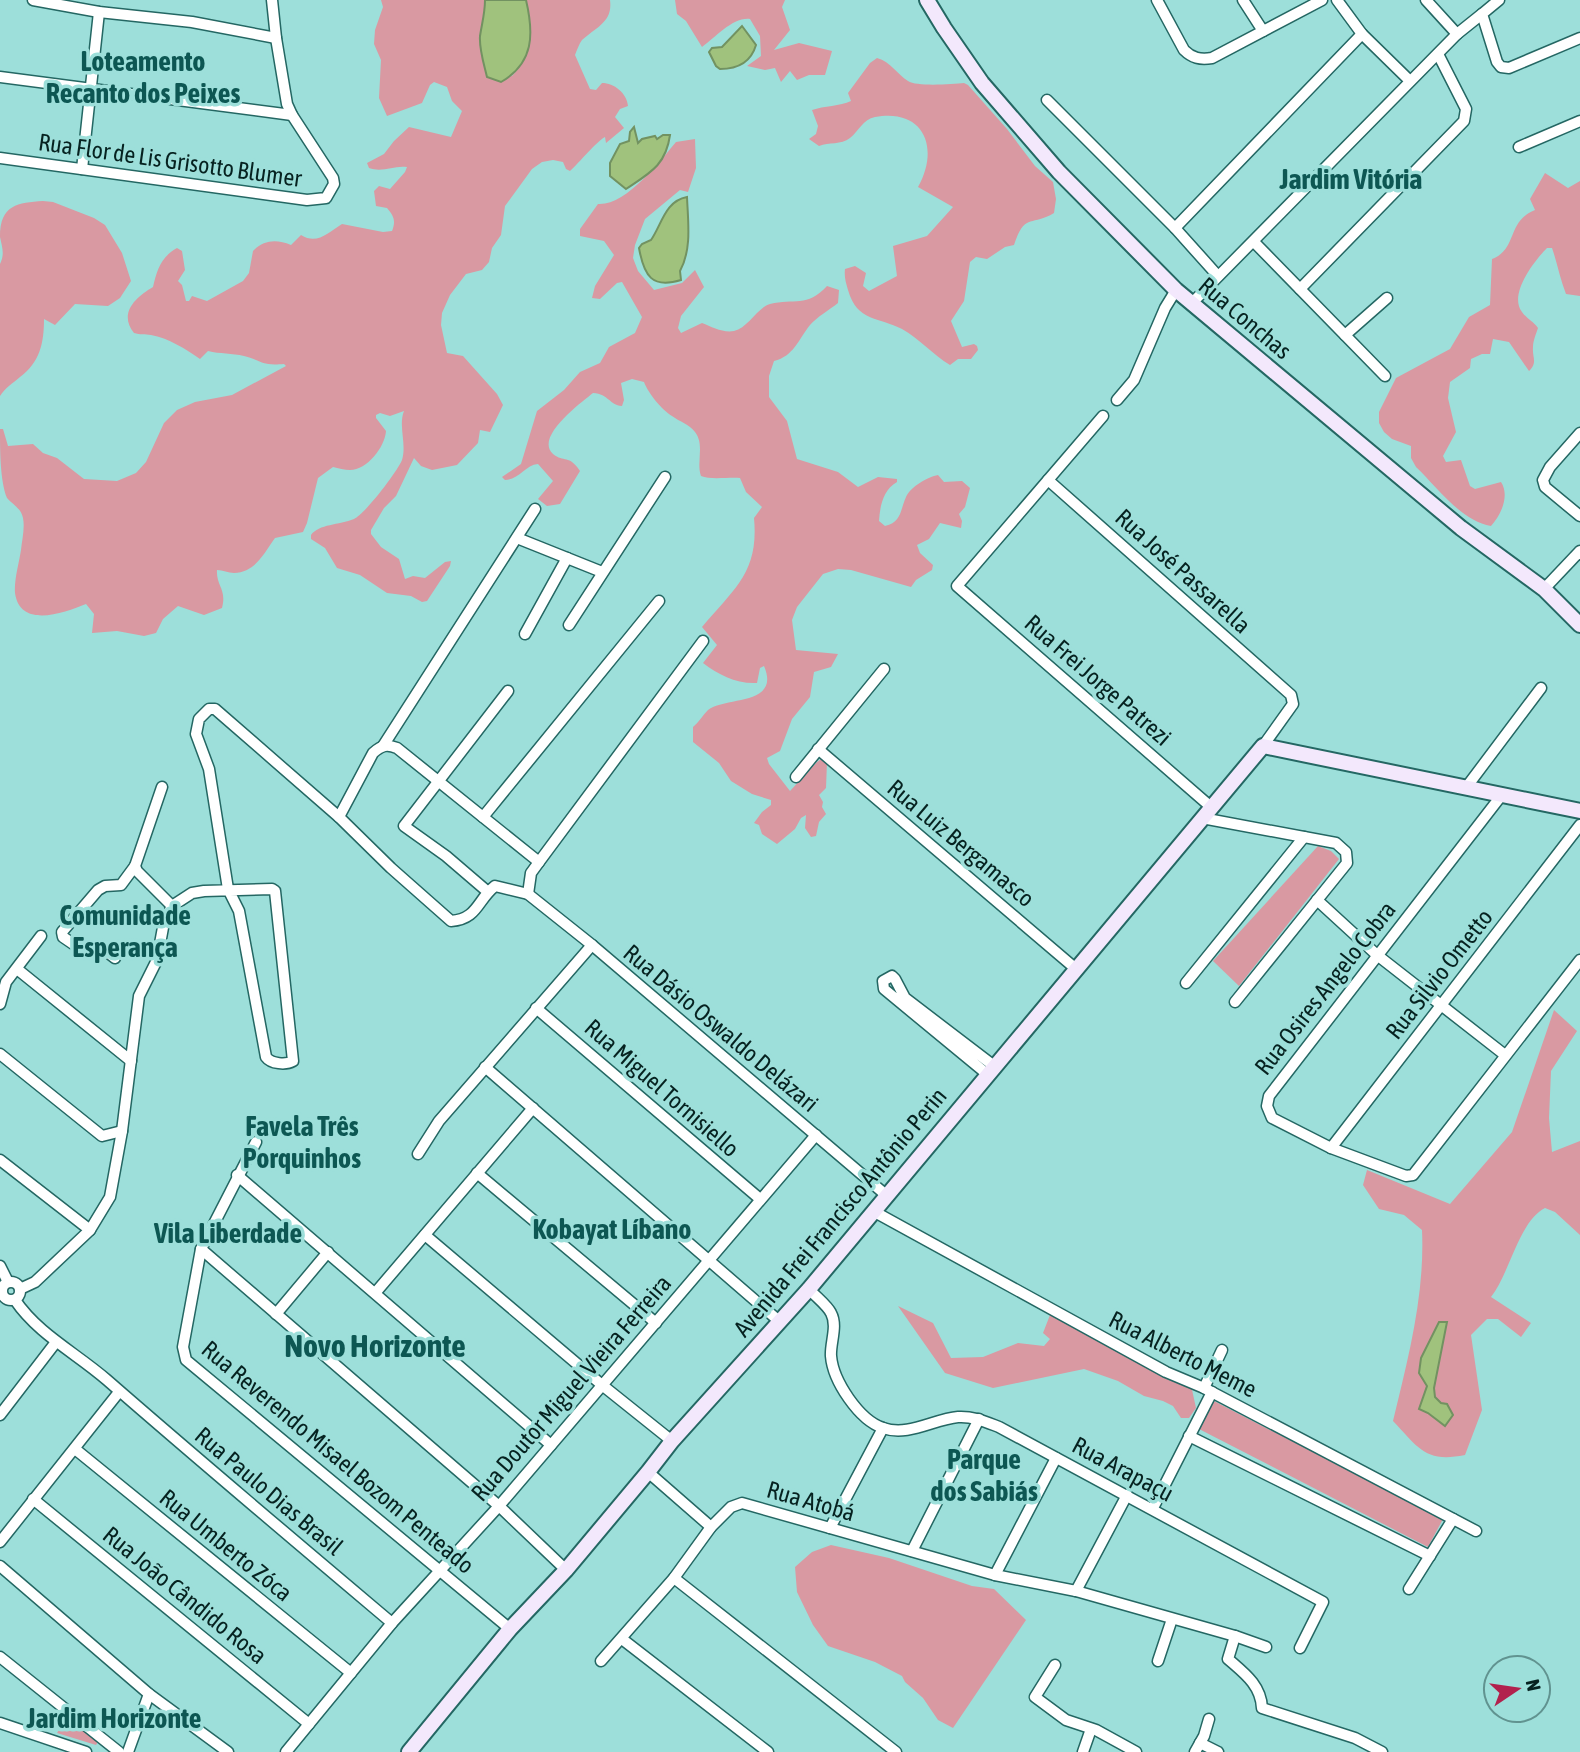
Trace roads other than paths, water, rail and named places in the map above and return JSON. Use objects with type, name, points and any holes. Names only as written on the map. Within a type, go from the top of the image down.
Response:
[{"type":"street","points":[[33,0],[99,12],[192,22],[276,38]]},
{"type":"street","points":[[272,0],[287,104],[292,115]]},
{"type":"street","name":"Rua Conchas","points":[[927,0],[982,83],[1050,162],[1176,290],[1461,528],[1544,589],[1580,625]]},
{"type":"street","points":[[1157,0],[1184,50],[1189,55],[1204,60],[1322,0]]},
{"type":"street","points":[[1242,0],[1263,31]]},
{"type":"street","points":[[1337,0],[1362,34],[1410,81]]},
{"type":"street","points":[[1426,0],[1457,34]]},
{"type":"street","points":[[1192,303],[1457,34],[1499,0]]},
{"type":"street","points":[[82,169],[99,12]]},
{"type":"street","points":[[1482,14],[1501,67],[1509,68],[1580,38]]},
{"type":"street","points":[[1174,228],[1362,34]]},
{"type":"street","points":[[1300,289],[1464,121],[1466,109],[1438,54]]},
{"type":"street","points":[[0,77],[292,115]]},
{"type":"street","points":[[1047,100],[1218,276]]},
{"type":"street","name":"Rua Flor de Lis Grisotto Blumer","points":[[0,158],[307,200],[323,199],[331,191],[334,181],[292,115]]},
{"type":"street","points":[[1519,148],[1580,121]]},
{"type":"street","points":[[1254,242],[1385,376]]},
{"type":"street","points":[[1117,400],[1134,380],[1176,290]]},
{"type":"street","points":[[1345,335],[1387,298]]},
{"type":"street","points":[[1048,480],[1103,416]]},
{"type":"street","points":[[1580,433],[1544,476],[1545,487],[1580,516]]},
{"type":"street","points":[[569,625],[665,477]]},
{"type":"street","name":"Rua Frei Jorge Patrezi","points":[[1048,480],[957,586],[1207,812]]},
{"type":"street","name":"Rua José Passarella","points":[[1048,480],[1291,695]]},
{"type":"street","points":[[383,746],[535,509]]},
{"type":"street","points":[[517,538],[602,572]]},
{"type":"street","points":[[1544,589],[1580,551]]},
{"type":"street","points":[[525,634],[567,558]]},
{"type":"street","points":[[483,817],[659,601]]},
{"type":"street","points":[[20,1289],[35,1282],[90,1230],[110,1197],[122,1131],[139,996],[157,960],[164,922],[172,906],[192,893],[229,889],[272,889],[277,894],[294,1055],[291,1063],[270,1061],[266,1057],[239,911],[229,889],[209,769],[196,734],[199,719],[205,711],[215,709],[339,817],[451,921],[462,920],[477,910],[495,886],[527,894],[531,873],[703,641]]},
{"type":"street","points":[[796,776],[884,668]]},
{"type":"street","points":[[1465,789],[1541,688]]},
{"type":"street","points":[[488,892],[446,856],[404,826],[508,691]]},
{"type":"street","name":"Avenida Frei Francisco Antônio Perin","points":[[409,1752],[510,1629],[566,1570],[649,1472],[672,1441],[809,1289],[1263,746],[1293,704],[1291,695]]},
{"type":"street","points":[[339,817],[373,753],[389,744],[539,862]]},
{"type":"street","points":[[1263,746],[1580,811]]},
{"type":"street","name":"Rua Luiz Bergamasco","points":[[818,749],[1076,969]]},
{"type":"street","points":[[115,957],[102,948],[85,952],[63,937],[62,932],[98,890],[105,886],[121,885],[135,866],[162,787]]},
{"type":"street","name":"Rua Osires Angelo Cobra","points":[[1501,796],[1269,1096],[1266,1107],[1272,1118],[1331,1148],[1406,1176],[1417,1172],[1505,1055]]},
{"type":"street","points":[[1207,812],[1336,843],[1346,852],[1347,863],[1236,1002]]},
{"type":"street","name":"Rua Silvio Ometto","points":[[1331,1148],[1580,825]]},
{"type":"street","points":[[1186,984],[1304,837]]},
{"type":"street","points":[[135,866],[172,906]]},
{"type":"street","name":"Rua Dásio Oswaldo Delázari","points":[[527,894],[592,945],[886,1195]]},
{"type":"street","points":[[1317,900],[1377,955],[1505,1055],[1580,960]]},
{"type":"street","points":[[0,1004],[6,982],[41,936]]},
{"type":"street","points":[[418,1154],[439,1121],[592,945]]},
{"type":"street","points":[[17,969],[131,1061]]},
{"type":"street","points":[[892,976],[905,998],[991,1070],[917,1019],[884,989],[883,981],[892,976]]},
{"type":"street","name":"Rua Miguel Tornisiello","points":[[536,1008],[760,1199]]},
{"type":"street","points":[[0,1054],[102,1136],[122,1131]]},
{"type":"street","points":[[485,1067],[779,1321]]},
{"type":"street","points":[[376,1292],[533,1108]]},
{"type":"street","name":"Rua Doutor Miguel Vieira Ferreira","points":[[286,1752],[392,1623],[499,1506],[816,1135]]},
{"type":"street","name":"Rua Reverendo Misael Bozom Penteado","points":[[256,1142],[201,1250],[183,1347],[186,1360],[510,1629]]},
{"type":"street","points":[[0,1160],[90,1230]]},
{"type":"street","points":[[477,1174],[656,1323]]},
{"type":"street","points":[[237,1175],[551,1445]]},
{"type":"street","name":"Rua Alberto Meme","points":[[873,1211],[1166,1372],[1208,1390],[1476,1531]]},
{"type":"street","points":[[425,1235],[672,1441]]},
{"type":"street","points":[[201,1250],[499,1506],[566,1570]]},
{"type":"street","points":[[276,1314],[328,1252]]},
{"type":"street","points":[[0,1266],[8,1282]]},
{"type":"street","points":[[8,1282],[15,1282],[20,1289],[15,1300],[2,1297],[3,1286],[8,1282]]},
{"type":"street","points":[[809,1289],[831,1312],[834,1321],[831,1354],[833,1366],[850,1401],[883,1428],[830,1528]]},
{"type":"street","name":"Rua Paulo Dias Brasil","points":[[15,1300],[26,1316],[56,1342],[107,1380],[392,1623]]},
{"type":"street","points":[[0,1415],[56,1342]]},
{"type":"street","points":[[1153,1508],[1189,1436],[1222,1350]]},
{"type":"street","points":[[0,1542],[119,1392]]},
{"type":"street","name":"Rua Arapaçu","points":[[883,1428],[906,1429],[955,1417],[979,1419],[1153,1508],[1323,1602],[1300,1648]]},
{"type":"street","points":[[912,1551],[979,1419]]},
{"type":"street","points":[[1189,1436],[1430,1556]]},
{"type":"street","name":"Rua Umberto Zóca","points":[[75,1449],[351,1673]]},
{"type":"street","points":[[995,1575],[1056,1458]]},
{"type":"street","points":[[649,1472],[711,1527]]},
{"type":"street","points":[[1076,1591],[1127,1496]]},
{"type":"street","name":"Rua João Cândido Rosa","points":[[33,1499],[309,1724]]},
{"type":"street","name":"Rua Atobá","points":[[601,1661],[674,1578],[711,1527],[731,1507],[742,1503],[995,1575],[1076,1591],[1266,1647]]},
{"type":"street","points":[[1409,1589],[1453,1519]]},
{"type":"street","points":[[0,1566],[149,1694],[228,1752]]},
{"type":"street","points":[[674,1578],[881,1747],[896,1752]]},
{"type":"street","points":[[1158,1661],[1172,1619]]},
{"type":"street","points":[[1236,1636],[1228,1659],[1249,1677],[1262,1696],[1262,1707],[1354,1738],[1382,1752]]},
{"type":"street","points":[[622,1639],[768,1752]]},
{"type":"street","points":[[0,1657],[119,1752]]},
{"type":"street","points":[[1055,1665],[1035,1697],[1066,1720],[1091,1729],[1136,1752]]},
{"type":"street","points":[[128,1752],[149,1694]]},
{"type":"street","points":[[1209,1719],[1197,1748],[1218,1752]]},
{"type":"street","points":[[0,1724],[86,1752]]},
{"type":"street","points":[[1083,1752],[1091,1729]]},
{"type":"district","name":"Loteamento Recanto dos Peixes","points":[[143,77]]},
{"type":"district","name":"Jardim Vitória","points":[[1351,179]]},
{"type":"district","name":"Comunidade Esperança","points":[[125,931]]},
{"type":"district","name":"Favela Três Porquinhos","points":[[302,1142]]},
{"type":"district","name":"Kobayat Líbano","points":[[612,1229]]},
{"type":"district","name":"Vila Liberdade","points":[[228,1233]]},
{"type":"district","name":"Novo Horizonte","points":[[375,1345]]},
{"type":"district","name":"Parque dos Sabiás","points":[[984,1475]]},
{"type":"district","name":"Jardim Horizonte","points":[[114,1718]]}]
